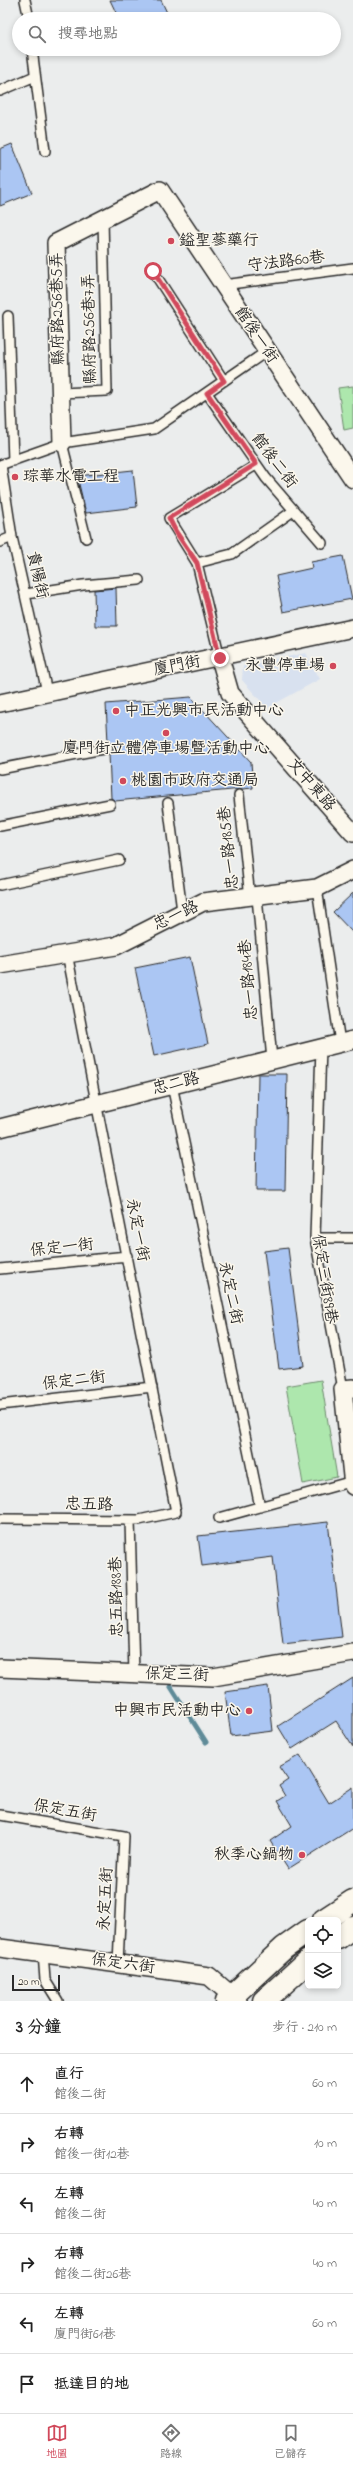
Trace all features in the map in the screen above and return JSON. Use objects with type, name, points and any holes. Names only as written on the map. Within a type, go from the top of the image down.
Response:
[{"type":"street","name":"縣府路256巷5弄","points":[[62,443],[56,243],[160,190]]},
{"type":"street","name":"館後一街","points":[[160,190],[353,479]]},
{"type":"street","name":"廈門街","points":[[0,703],[47,692],[220,658],[353,628]]},
{"type":"street","name":"文中東路","points":[[220,658],[230,693],[353,833]]},
{"type":"street","name":"忠一路","points":[[0,965],[116,946],[182,911],[203,902],[318,888],[353,870]]},
{"type":"street","name":"忠二路","points":[[0,1128],[320,1047],[346,1042]]},
{"type":"street","name":"保定三街89巷","points":[[348,1389],[353,1486]]},
{"type":"street","name":"保定三街","points":[[0,1668],[213,1677],[353,1653]]},
{"type":"street","points":[[329,1917],[353,1901]]},
{"type":"street","points":[[341,1936],[353,1927]]},
{"type":"street","points":[[232,1999],[284,1948],[305,1933]]},
{"type":"street","name":"保定六街","points":[[0,1948],[209,1976],[232,1999]]},
{"type":"street","points":[[264,2001],[305,1964]]},
{"type":"lane","points":[[25,0],[28,12]]},
{"type":"lane","points":[[33,56],[45,151]]},
{"type":"lane","points":[[0,91],[35,76]]},
{"type":"lane","name":"縣府路256巷7弄","points":[[60,393],[107,391],[103,219]]},
{"type":"lane","name":"守法路60巷","points":[[223,285],[353,268]]},
{"type":"lane","points":[[153,271],[224,381]]},
{"type":"lane","points":[[8,316],[13,461]]},
{"type":"lane","points":[[0,465],[62,443],[154,429],[267,351]]},
{"type":"lane","name":"館後二街","points":[[207,393],[256,464],[293,511],[322,543]]},
{"type":"lane","points":[[62,443],[86,538]]},
{"type":"lane","points":[[220,658],[197,563],[176,532],[169,518],[256,464]]},
{"type":"lane","name":"貴陽街","points":[[0,465],[12,537],[47,692]]},
{"type":"lane","points":[[197,563],[232,554],[293,511]]},
{"type":"lane","points":[[0,542],[12,537]]},
{"type":"lane","points":[[26,594],[83,585],[139,580]]},
{"type":"lane","points":[[0,768],[108,748]]},
{"type":"lane","name":"忠一路185巷","points":[[239,795],[253,897]]},
{"type":"lane","points":[[168,803],[182,911]]},
{"type":"lane","points":[[0,826],[110,804]]},
{"type":"lane","points":[[0,885],[119,860]]},
{"type":"lane","points":[[318,888],[346,1042]]},
{"type":"lane","name":"忠一路184巷","points":[[253,897],[272,1060]]},
{"type":"lane","name":"永定一街","points":[[67,954],[98,1103],[176,1512]]},
{"type":"lane","name":"保定三街89巷","points":[[320,1047],[316,1238],[348,1389]]},
{"type":"lane","name":"永定二街","points":[[172,1085],[260,1506]]},
{"type":"lane","points":[[316,1238],[353,1238]]},
{"type":"lane","name":"保定一街","points":[[0,1269],[127,1256]]},
{"type":"lane","name":"保定二街","points":[[0,1405],[152,1387]]},
{"type":"lane","points":[[219,1518],[352,1481]]},
{"type":"lane","name":"忠五路","points":[[0,1519],[130,1520],[176,1512]]},
{"type":"lane","name":"忠五路188巷","points":[[130,1520],[134,1674]]},
{"type":"lane","name":"保定五街","points":[[0,1815],[124,1836]]},
{"type":"lane","name":"永定五街","points":[[118,1963],[124,1836]]},
{"type":"lane","points":[[43,1953],[45,1980],[58,2001]]},
{"type":"shaded area","points":[[306,653],[320,679],[267,708],[242,680],[243,666]]},
{"type":"green space","points":[[353,386],[353,428],[344,430],[338,388]]},
{"type":"green space","points":[[321,1380],[337,1477],[303,1484],[286,1386]]},
{"type":"building","points":[[110,0],[161,0],[167,12],[116,12]]},
{"type":"building","points":[[12,144],[32,193],[0,206],[0,149]]},
{"type":"building","points":[[133,470],[137,507],[86,513],[77,476]]},
{"type":"building","points":[[343,556],[352,599],[283,612],[276,576],[312,568],[311,562]]},
{"type":"building","points":[[116,588],[117,626],[95,626],[94,590]]},
{"type":"building","name":"廈門街立體停車場暨活動中心","points":[[191,697],[251,762],[253,788],[115,801],[111,798],[109,754],[112,752],[114,747],[108,742],[106,704]]},
{"type":"building","points":[[353,893],[353,933],[333,912]]},
{"type":"building","points":[[190,957],[208,1044],[154,1056],[135,968]]},
{"type":"building","points":[[258,1074],[287,1074],[285,1191],[256,1191]]},
{"type":"building","points":[[288,1248],[303,1366],[279,1369],[264,1251]]},
{"type":"building","points":[[328,1522],[342,1637],[283,1644],[273,1557],[202,1566],[198,1536]]},
{"type":"building","points":[[353,1678],[353,1747],[336,1721],[292,1749],[278,1726]]},
{"type":"building","name":"中興市民活動中心","points":[[268,1686],[273,1731],[231,1736],[225,1692]]},
{"type":"building","points":[[300,1755],[329,1803],[353,1787],[353,1828],[288,1869],[270,1841],[292,1826],[277,1801],[285,1796],[279,1786],[288,1780],[279,1767]]},
{"type":"waterway","points":[[171,1687],[206,1742]]},
{"type":"place","name":"鎰聖蔘藥行","points":[[171,241]]},
{"type":"place","name":"琮華水電工程","points":[[15,477]]},
{"type":"place","name":"永豐停車場","points":[[333,666]]},
{"type":"place","name":"中正光興市民活動中心","points":[[116,711]]},
{"type":"place","name":"廈門街立體停車場暨活動中心","points":[[166,733]]},
{"type":"place","name":"桃園市政府交通局","points":[[123,781]]},
{"type":"place","name":"中興市民活動中心","points":[[249,1711]]},
{"type":"place","name":"秋季心鍋物","points":[[302,1855]]},
{"type":"route","points":[[153,271],[224,381],[207,393],[256,464],[169,518],[176,532],[197,563],[220,658]]}]
